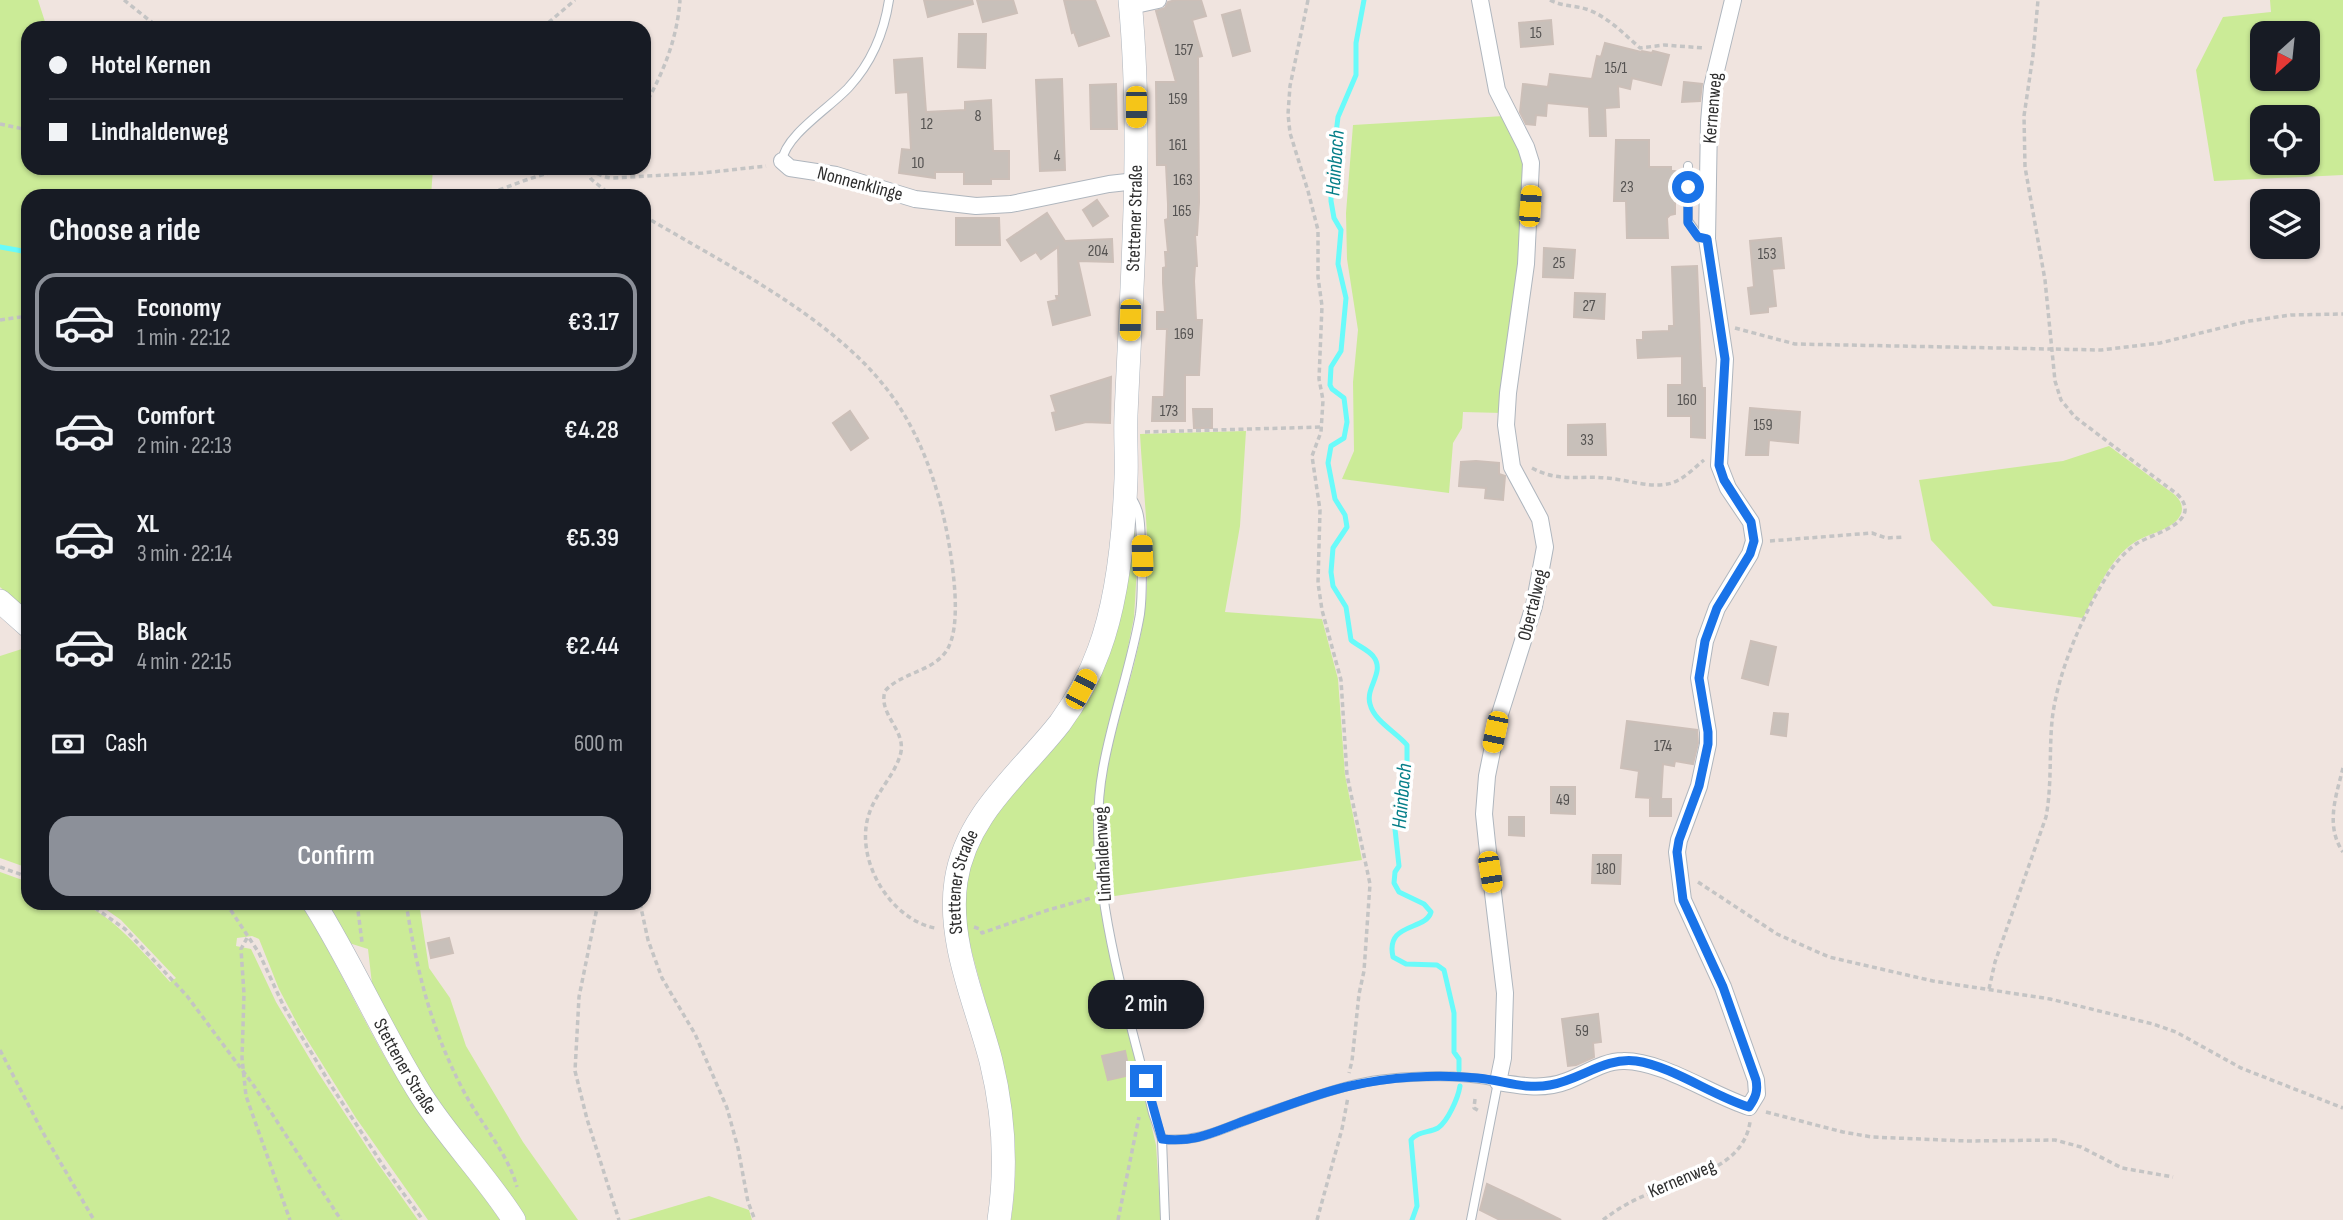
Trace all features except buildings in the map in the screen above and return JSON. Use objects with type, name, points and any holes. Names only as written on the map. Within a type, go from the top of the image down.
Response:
[{"type":"main road","name":"Stettener Straße","points":[[999,1220],[1004,1173],[1001,1117],[992,1064],[964,967],[956,927],[956,881],[971,834],[990,804],[1044,743],[1074,701],[1101,644],[1116,573],[1125,491],[1136,181],[1131,3]]},
{"type":"main road","points":[[0,601],[21,620]]},
{"type":"main road","name":"Stettener Straße","points":[[318,910],[419,1091],[509,1213]]},
{"type":"street","points":[[1131,3],[1158,0]]},
{"type":"street","name":"Obertalweg","points":[[1480,0],[1497,90],[1526,147],[1532,171],[1526,264],[1507,405],[1508,443],[1516,477],[1540,519],[1545,547],[1530,623],[1499,717],[1489,761],[1485,806],[1488,859],[1505,992],[1503,1058],[1498,1082]]},
{"type":"street","name":"Kernenweg","points":[[1733,0],[1712,87],[1707,239],[1720,324],[1725,380],[1718,461],[1722,475],[1751,522],[1754,541]]},
{"type":"street","name":"Nonnenklinge","points":[[782,161],[790,168],[836,175],[915,199],[976,206],[1011,204],[1136,181]]},
{"type":"street","points":[[1498,1082],[1528,1087],[1547,1086],[1566,1082],[1610,1063],[1633,1061],[1658,1067],[1749,1107],[1758,1091],[1723,987],[1683,900],[1678,866],[1679,840],[1699,786],[1708,744],[1699,684],[1702,652],[1717,608],[1750,554],[1754,541]]},
{"type":"lane","points":[[782,161],[790,142],[843,93],[865,68],[882,31],[889,0]]},
{"type":"lane","points":[[1688,166],[1688,223],[1698,237],[1707,239]]},
{"type":"lane","name":"Lindhaldenweg","points":[[1125,491],[1139,509],[1141,604],[1130,664],[1101,781],[1099,853],[1104,895],[1146,1081],[1162,1139],[1165,1220]]},
{"type":"lane","points":[[1162,1139],[1180,1141],[1204,1137],[1347,1086],[1429,1077],[1472,1077],[1498,1082]]},
{"type":"lane","name":"Obertalweg","points":[[1472,1220],[1498,1082]]},
{"type":"path","points":[[124,0],[150,21]]},
{"type":"path","points":[[550,21],[575,0]]},
{"type":"path","points":[[651,93],[670,54],[680,0]]},
{"type":"path","points":[[1308,0],[1290,86],[1288,121],[1317,226],[1318,277],[1322,306],[1319,375],[1323,400],[1321,428],[1312,456],[1320,510],[1318,588],[1341,680],[1348,775],[1370,884],[1364,971],[1347,1086],[1349,1092],[1342,1129],[1317,1220]]},
{"type":"path","points":[[1550,0],[1564,7],[1589,10],[1620,29],[1640,48],[1664,45],[1720,49]]},
{"type":"path","points":[[1989,989],[1994,962],[2046,817],[2054,712],[2074,642],[2104,582],[2120,559],[2138,543],[2175,525],[2184,514],[2183,500],[2177,494],[2087,428],[2070,411],[2056,388],[2042,259],[2027,183],[2023,142],[2038,0]]},
{"type":"path","points":[[0,124],[21,128]]},
{"type":"path","points":[[597,175],[613,178],[703,173],[761,167],[782,161]]},
{"type":"path","points":[[502,189],[541,175]]},
{"type":"path","points":[[589,175],[603,189]]},
{"type":"path","points":[[651,220],[766,289],[866,365],[887,389],[919,441],[932,476],[949,543],[954,584],[953,626],[949,645],[942,657],[892,684],[886,691],[884,704],[900,738],[901,749],[898,760],[869,813],[866,845],[873,875],[899,907],[923,925],[933,928],[970,926],[980,929],[982,933],[1048,910],[1104,895]]},
{"type":"path","points":[[1720,324],[1795,344],[2101,350],[2177,340],[2249,321],[2299,314],[2343,314]]},
{"type":"path","points":[[0,320],[21,317]]},
{"type":"path","points":[[1125,432],[1321,428]]},
{"type":"path","points":[[1508,443],[1527,464],[1549,475],[1566,479],[1606,478],[1649,485],[1678,481],[1719,449]]},
{"type":"path","points":[[1754,541],[1872,533],[1886,538],[1904,537]]},
{"type":"path","points":[[2343,768],[2332,824],[2343,852]]},
{"type":"path","points":[[1678,866],[1765,926],[1815,952],[1841,961],[1933,981],[2087,1007],[2162,1027],[2241,1068],[2343,1108]]},
{"type":"path","points":[[0,867],[21,874]]},
{"type":"path","points":[[98,910],[125,929],[168,974],[243,1072],[341,1220]]},
{"type":"path","points":[[230,910],[261,958],[290,1018],[332,1087],[384,1167],[423,1220]]},
{"type":"path","points":[[407,910],[429,1015],[460,1085],[506,1158],[517,1186],[509,1213]]},
{"type":"path","points":[[597,910],[579,996],[575,1077],[619,1220]]},
{"type":"path","points":[[642,910],[648,940],[662,978],[698,1041],[727,1108],[748,1202],[755,1220]]},
{"type":"path","points":[[247,937],[242,949],[243,1072],[247,1103],[290,1220]]},
{"type":"path","points":[[0,1050],[42,1131],[94,1220]]},
{"type":"path","points":[[1118,1220],[1146,1081]]},
{"type":"path","points":[[1749,1107],[1872,1137],[1967,1141],[2055,1140],[2081,1147],[2122,1168],[2173,1177]]},
{"type":"path","name":"Kernenweg","points":[[1603,1220],[1632,1201],[1699,1175],[1731,1156],[1749,1128],[1749,1107]]},
{"type":"green space","points":[[0,0],[38,0],[45,21],[21,21],[21,175],[432,175],[432,189],[21,189],[21,606],[0,587]]},
{"type":"green space","points":[[2270,0],[2343,0],[2343,175],[2214,181],[2196,70],[2223,17],[2271,12]]},
{"type":"green space","points":[[1504,116],[1521,146],[1528,174],[1502,413],[1463,412],[1462,428],[1453,443],[1449,493],[1342,479],[1354,451],[1353,382],[1358,330],[1347,259],[1346,213],[1353,125]]},
{"type":"green space","points":[[1246,431],[1240,526],[1225,612],[1322,619],[1338,679],[1345,775],[1362,860],[1108,897],[1103,844],[1106,771],[1139,646],[1147,588],[1140,434]]},
{"type":"green space","points":[[2109,446],[2175,495],[2182,509],[2174,523],[2135,542],[2118,557],[2104,576],[2083,618],[1993,606],[1931,540],[1919,480],[2063,461]]},
{"type":"green space","points":[[1134,520],[1137,567],[1134,617],[1098,773],[1095,848],[1106,931],[1156,1145],[1161,1220],[1011,1220],[1015,1143],[1011,1108],[996,1039],[967,932],[965,898],[968,876],[973,854],[990,824],[1018,787],[1065,734],[1091,695],[1101,674],[1121,610]]},
{"type":"green space","points":[[21,649],[21,866],[0,858],[0,656]]},
{"type":"green space","points":[[0,872],[21,880],[21,910],[94,910],[128,936],[170,982],[176,978],[121,920],[107,910],[304,910],[399,1081],[500,1220],[428,1220],[356,1118],[298,1025],[279,989],[259,939],[252,936],[237,938],[236,946],[251,949],[276,1002],[317,1071],[418,1220],[0,1220]]},
{"type":"green space","points":[[330,910],[420,910],[429,968],[450,998],[466,1046],[523,1142],[578,1220],[525,1220],[415,1066],[372,984],[368,949],[349,943]]},
{"type":"green space","points":[[709,1196],[749,1210],[752,1220],[628,1220]]},
{"type":"waterway","name":"Hainbach","points":[[1364,0],[1356,43],[1356,75],[1338,117],[1331,175],[1334,218],[1341,230],[1338,264],[1346,298],[1341,351],[1331,367],[1330,385],[1344,398],[1347,422],[1344,438],[1331,446],[1328,463],[1335,499],[1345,515],[1347,527],[1333,548],[1331,572],[1333,586],[1346,607],[1351,640],[1371,654],[1376,662],[1376,674],[1369,698],[1372,710],[1407,745],[1402,809],[1395,829],[1399,866],[1395,872],[1394,883],[1399,892],[1424,904],[1431,912],[1422,922],[1400,932],[1392,946],[1393,957],[1406,964],[1437,965],[1444,970],[1454,1013],[1454,1052],[1459,1059],[1459,1070]]},
{"type":"waterway","points":[[0,247],[21,251]]},
{"type":"waterway","name":"Hainbach","points":[[1412,1220],[1417,1206],[1411,1140],[1442,1125],[1452,1109],[1460,1086]]},
{"type":"route","points":[[1146,1081],[1162,1139],[1180,1141],[1204,1137],[1347,1086],[1445,1077],[1478,1078],[1538,1087],[1566,1082],[1618,1061],[1651,1065],[1749,1107],[1755,1098],[1758,1091],[1756,1080],[1728,1000],[1683,900],[1677,852],[1703,773],[1708,744],[1699,678],[1705,641],[1722,598],[1750,554],[1755,537],[1751,522],[1724,480],[1719,465],[1725,359],[1707,239],[1698,237],[1688,223],[1688,187]]}]
